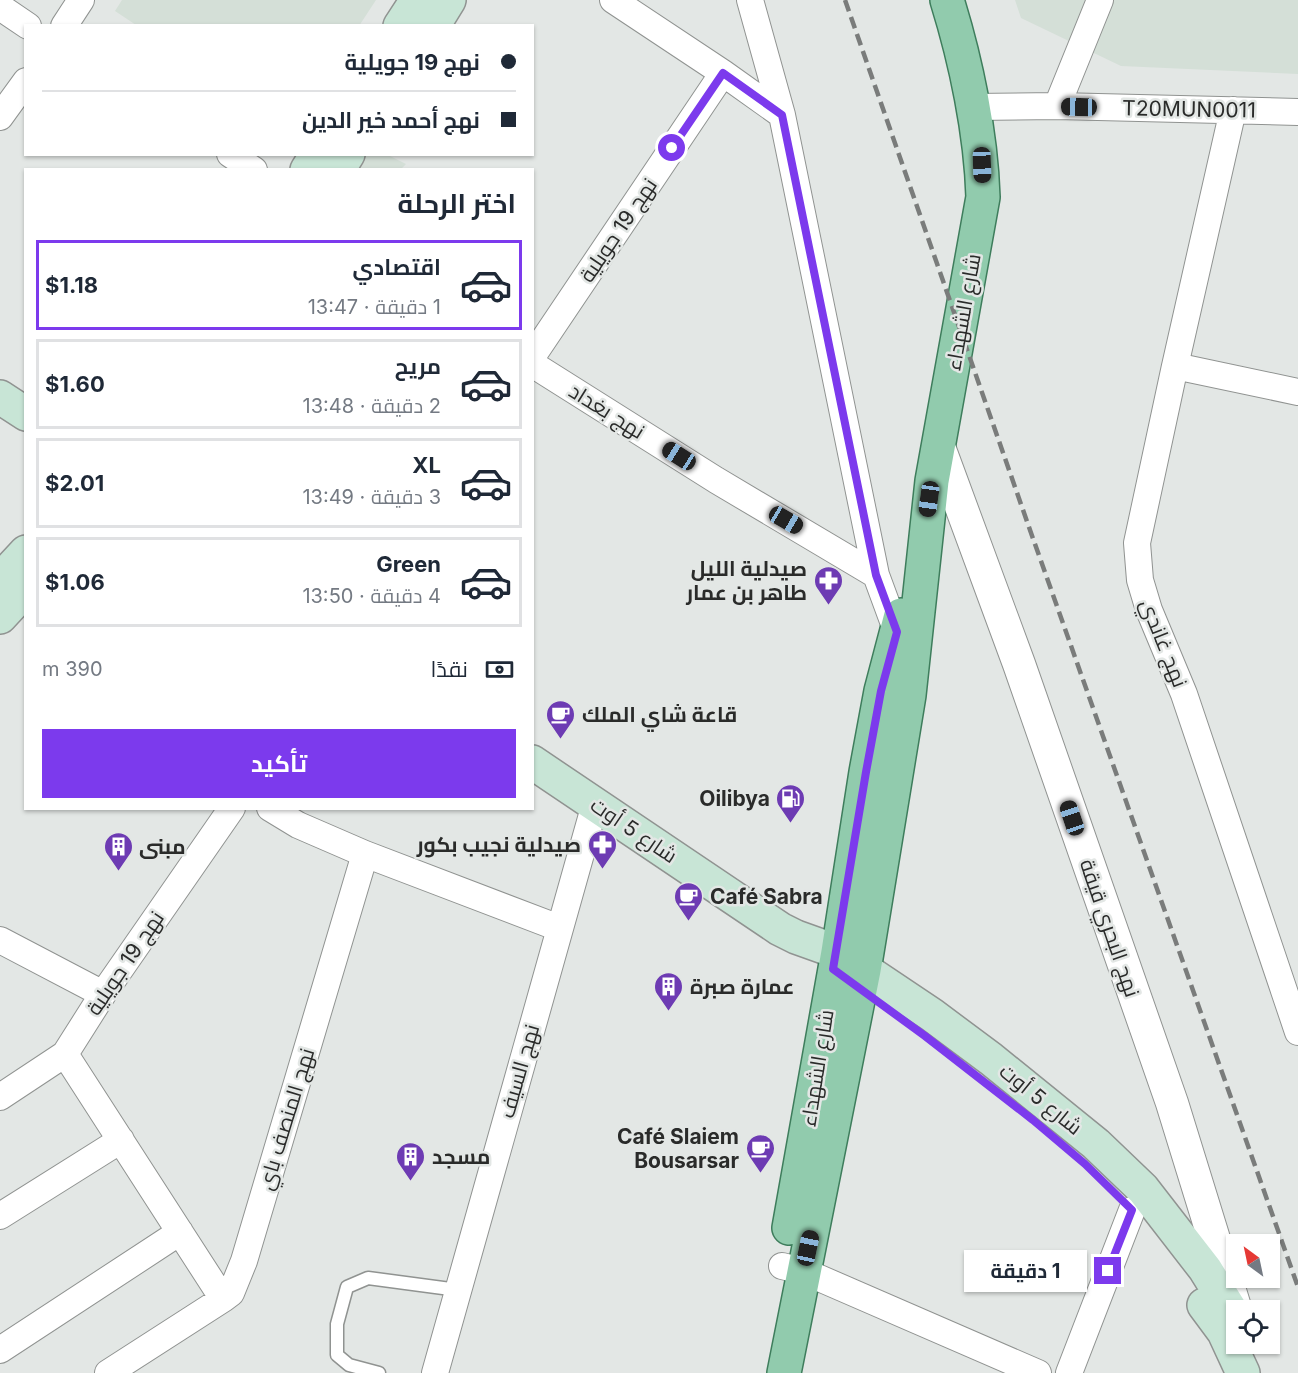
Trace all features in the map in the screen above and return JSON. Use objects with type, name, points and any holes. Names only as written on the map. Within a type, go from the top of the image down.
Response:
[{"type":"main road","points":[[401,24],[417,0]]},
{"type":"main road","points":[[434,24],[449,0]]},
{"type":"main road","name":"شارع الشهداء","points":[[784,1373],[810,1113],[849,970],[909,695],[927,517],[983,197],[982,165],[973,107],[947,0]]},
{"type":"main road","points":[[0,397],[24,413]]},
{"type":"main road","name":"شارع الشهداء","points":[[849,970],[866,772],[881,691],[927,517]]},
{"type":"main road","points":[[0,580],[24,554]]},
{"type":"main road","points":[[0,617],[24,591]]},
{"type":"main road","name":"شارع 5 أوت","points":[[534,763],[780,929],[932,1015],[992,1059],[1096,1144],[1143,1189],[1205,1269],[1226,1303]]},
{"type":"main road","name":"شارع 5 أوت","points":[[849,970],[1085,1164],[1132,1210],[1224,1332],[1243,1373]]},
{"type":"main road","name":"شارع الشهداء","points":[[761,1373],[793,1268]]},
{"type":"main road","points":[[1254,1354],[1263,1373]]},
{"type":"street","points":[[65,24],[81,0]]},
{"type":"street","points":[[614,0],[782,115]]},
{"type":"street","points":[[750,0],[782,115],[876,575],[897,632]]},
{"type":"street","points":[[1057,106],[1100,0]]},
{"type":"street","points":[[0,7],[25,24]]},
{"type":"street","name":"نهج 19 جويلية","points":[[534,354],[723,73]]},
{"type":"street","points":[[0,117],[24,84]]},
{"type":"street","name":"T20MUN0011","points":[[973,107],[1057,106],[1298,112]]},
{"type":"street","name":"نهج غاندي","points":[[1233,110],[1137,543],[1140,580],[1149,610],[1184,694],[1298,1032]]},
{"type":"street","points":[[233,156],[251,168]]},
{"type":"street","name":"نهج بغداد","points":[[534,365],[716,480],[876,575]]},
{"type":"street","points":[[1175,366],[1298,392]]},
{"type":"street","name":"نهج البحري قيقة","points":[[939,447],[1019,664],[1168,1092],[1233,1300]]},
{"type":"street","name":"نهج السيف","points":[[435,1373],[595,804]]},
{"type":"street","name":"نهج 19 جويلية","points":[[0,1096],[65,1054],[103,994],[231,810]]},
{"type":"street","points":[[273,810],[298,825],[364,855],[559,928]]},
{"type":"street","name":"نهج المنصف باي","points":[[223,1299],[231,1293],[244,1261],[364,855]]},
{"type":"street","points":[[0,940],[103,994]]},
{"type":"street","points":[[65,1054],[223,1299],[108,1373]]},
{"type":"street","points":[[0,1216],[121,1140]]},
{"type":"street","points":[[1069,1373],[1132,1210]]},
{"type":"street","points":[[0,1350],[180,1232]]},
{"type":"street","points":[[793,1268],[1038,1373]]},
{"type":"lane","points":[[380,1373],[349,1365],[337,1355],[337,1324],[347,1287],[369,1278],[458,1290]]},
{"type":"shaded area","points":[[122,0],[376,0],[360,24],[134,24],[115,11]]},
{"type":"shaded area","points":[[1015,0],[1298,0],[1298,74],[1121,66],[1021,18]]},
{"type":"shaded area","points":[[363,156],[390,156],[406,164],[402,168],[354,168]]},
{"type":"railway","points":[[845,0],[1298,1287]]},
{"type":"place","name":"صيدلية الليل طاهر بن عمار","points":[[828,606]]},
{"type":"place","name":"قاعة شاي الملك","points":[[561,740]]},
{"type":"place","name":"Oilibya","points":[[791,824]]},
{"type":"place","name":"صيدلية نجيب بكور","points":[[602,870]]},
{"type":"place","name":"مبنى","points":[[118,872]]},
{"type":"place","name":"Café Sabra","points":[[689,922]]},
{"type":"place","name":"عمارة صبرة","points":[[669,1012]]},
{"type":"place","name":"Café Slaiem Bousarsar","points":[[760,1174]]},
{"type":"place","name":"مسجد","points":[[411,1182]]},
{"type":"route","points":[[672,148],[723,73],[782,115],[876,575],[897,632],[881,691],[838,952],[833,969],[925,1036],[1033,1120],[1085,1164],[1132,1210],[1108,1271]]}]
